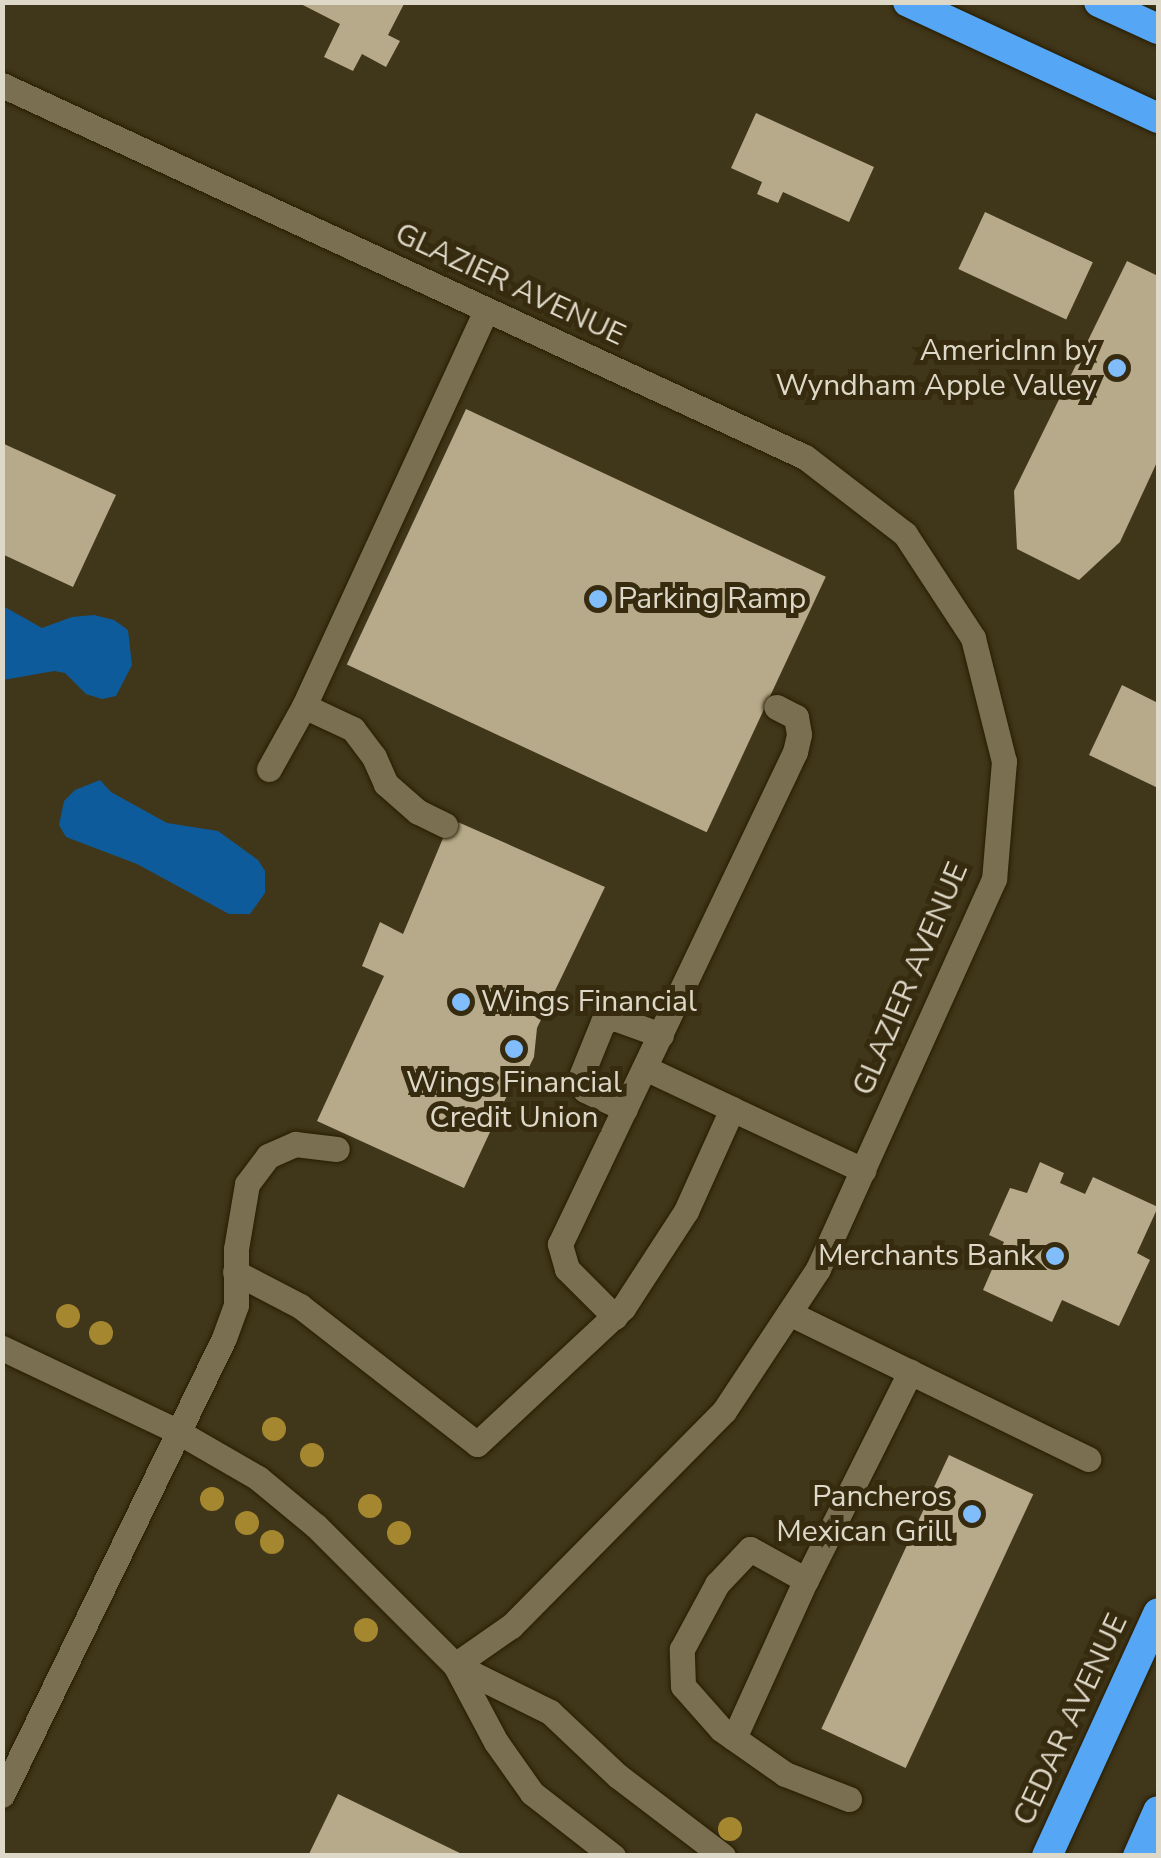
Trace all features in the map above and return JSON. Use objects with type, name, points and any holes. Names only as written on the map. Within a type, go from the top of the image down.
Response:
[{"type":"highway","points":[[908,2],[1158,118]]},
{"type":"highway","points":[[1098,2],[1158,29]]},
{"type":"highway","name":"CEDAR AVENUE","points":[[1047,1856],[1158,1613]]},
{"type":"highway","points":[[1138,1856],[1158,1811]]},
{"type":"street","name":"GLAZIER AVENUE","points":[[2,86],[805,457],[905,534],[974,638],[1004,761],[994,879],[818,1268],[724,1411],[511,1626],[455,1665]]},
{"type":"street","points":[[270,769],[304,706],[486,310]]},
{"type":"street","points":[[304,706],[354,729],[374,756],[386,784],[418,812],[445,825]]},
{"type":"street","points":[[615,1317],[567,1269],[560,1244],[795,752],[796,717],[776,707]]},
{"type":"street","points":[[625,1108],[584,1090],[579,1081],[603,1022],[614,1018],[661,1035]]},
{"type":"street","points":[[645,1068],[863,1170]]},
{"type":"street","points":[[235,1272],[300,1306],[478,1444],[615,1317],[686,1211],[732,1109]]},
{"type":"street","points":[[2,1795],[175,1430],[224,1338],[236,1305],[235,1272],[247,1184],[268,1156],[295,1144],[337,1149]]},
{"type":"street","points":[[789,1313],[1088,1459]]},
{"type":"street","points":[[2,1348],[175,1430],[258,1478],[316,1526],[455,1665],[496,1742],[532,1792],[612,1856]]},
{"type":"street","points":[[734,1738],[808,1573],[910,1372]]},
{"type":"street","points":[[808,1573],[806,1580],[750,1548],[717,1584],[682,1649],[683,1686],[734,1738],[785,1774],[850,1799]]},
{"type":"street","points":[[455,1665],[550,1712],[618,1776],[724,1856]]},
{"type":"water","points":[[3,606],[42,628],[72,617],[94,615],[114,620],[128,630],[132,665],[116,696],[102,699],[86,694],[65,673],[54,671],[3,680]]},
{"type":"water","points":[[100,780],[111,792],[167,823],[218,831],[258,860],[265,871],[265,893],[250,914],[229,914],[137,864],[66,837],[59,825],[64,801],[75,790]]},
{"type":"building","points":[[297,2],[405,2],[388,35],[400,41],[386,67],[362,54],[353,71],[324,57],[340,24]]},
{"type":"building","points":[[756,113],[874,167],[849,222],[783,192],[778,203],[757,194],[762,182],[731,168]]},
{"type":"building","points":[[985,212],[1093,262],[1066,319],[958,269]]},
{"type":"building","name":"AmericInn by Wyndham Apple Valley","points":[[1127,261],[1158,276],[1158,460],[1120,542],[1079,580],[1017,549],[1014,491]]},
{"type":"building","name":"Parking Ramp","points":[[466,409],[826,577],[707,832],[347,665]]},
{"type":"building","points":[[2,443],[116,495],[73,587],[2,554]]},
{"type":"building","points":[[1122,685],[1158,703],[1158,788],[1089,755]]},
{"type":"building","name":"Wings Financial","points":[[451,819],[605,887],[537,1028],[534,1057],[528,1069],[516,1076],[464,1188],[317,1121],[384,976],[362,966],[380,922],[403,934]]},
{"type":"building","points":[[1040,1162],[1064,1173],[1060,1183],[1085,1194],[1093,1177],[1158,1207],[1137,1253],[1150,1260],[1119,1326],[1062,1300],[1052,1322],[983,1290],[1004,1242],[989,1235],[1010,1188],[1027,1193]]},
{"type":"building","points":[[949,1455],[1033,1494],[906,1768],[821,1729]]},
{"type":"building","points":[[338,1794],[466,1856],[308,1856]]},
{"type":"place","name":"AmericInn by Wyndham Apple Valley","points":[[1117,368]]},
{"type":"place","name":"Parking Ramp","points":[[598,599]]},
{"type":"place","name":"Wings Financial","points":[[461,1002]]},
{"type":"place","name":"Wings Financial Credit Union","points":[[514,1049]]},
{"type":"place","name":"Merchants Bank","points":[[1055,1256]]},
{"type":"place","name":"Pancheros Mexican Grill","points":[[972,1514]]}]
